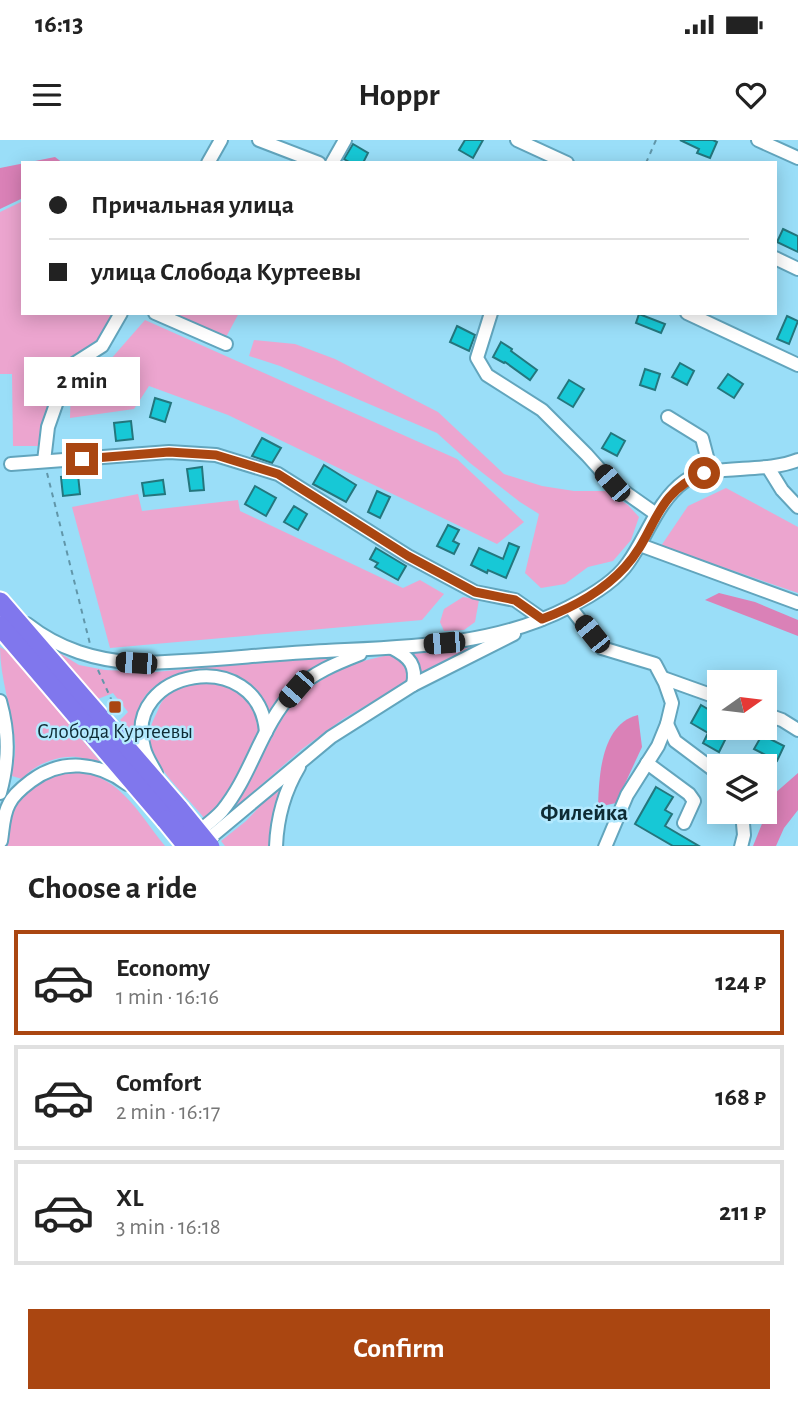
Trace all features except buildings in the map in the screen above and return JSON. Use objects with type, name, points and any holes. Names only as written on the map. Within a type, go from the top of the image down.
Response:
[{"type":"highway","points":[[0,602],[172,815],[210,846]]},
{"type":"highway","points":[[0,626],[158,798]]},
{"type":"highway","points":[[172,815],[188,846]]},
{"type":"street","points":[[209,161],[221,140]]},
{"type":"street","points":[[259,140],[314,161]]},
{"type":"street","points":[[333,161],[345,140]]},
{"type":"street","points":[[517,140],[562,161]]},
{"type":"street","points":[[758,140],[798,158]]},
{"type":"street","points":[[777,259],[798,269]]},
{"type":"street","points":[[44,461],[48,427],[69,367],[102,346],[120,315]]},
{"type":"street","points":[[160,315],[226,344]]},
{"type":"street","points":[[490,315],[477,358],[487,375],[542,411],[612,483],[656,514]]},
{"type":"street","points":[[691,315],[798,365]]},
{"type":"street","points":[[668,417],[702,438],[707,457],[704,473]]},
{"type":"street","points":[[11,464],[169,452],[216,455],[278,474],[408,556],[475,592],[515,600],[542,619]]},
{"type":"street","points":[[200,846],[311,752],[376,706],[412,685],[570,607],[607,583],[626,566],[656,514],[686,480],[704,473],[769,469],[798,460]]},
{"type":"street","points":[[769,469],[782,490],[798,507]]},
{"type":"street","points":[[640,545],[798,603]]},
{"type":"street","points":[[0,602],[40,634],[58,644],[105,661],[156,663],[391,648],[477,638],[542,619]]},
{"type":"street","points":[[570,607],[602,648],[655,664],[672,703],[658,746],[627,795],[605,846]]},
{"type":"street","points":[[391,648],[404,654],[413,664],[415,675],[412,685]]},
{"type":"street","points":[[181,846],[221,812],[283,704],[296,689],[312,676],[370,650]]},
{"type":"street","points":[[158,798],[144,749],[143,727],[150,704],[172,683],[185,678],[214,676],[239,684],[258,703],[266,732]]},
{"type":"street","points":[[663,678],[707,694]]},
{"type":"street","points":[[0,701],[8,752],[1,789],[2,844]]},
{"type":"street","points":[[777,718],[798,730]]},
{"type":"street","points":[[667,724],[675,741],[707,765]]},
{"type":"street","points":[[276,846],[276,831],[286,792],[299,767],[311,752]]},
{"type":"street","points":[[2,844],[5,815],[10,802],[36,777],[57,768],[80,764],[104,770],[158,798]]},
{"type":"street","points":[[647,764],[689,794],[694,801],[684,823]]},
{"type":"street","points":[[741,846],[743,824]]},
{"type":"path","points":[[647,161],[656,140]]},
{"type":"path","points":[[44,461],[94,658],[112,701]]},
{"type":"shaded area","points":[[55,157],[60,161],[35,161]]},
{"type":"shaded area","points":[[21,163],[21,199],[0,209],[0,168]]},
{"type":"shaded area","points":[[21,202],[21,315],[113,315],[105,334],[57,374],[39,446],[13,446],[12,374],[0,374],[0,212]]},
{"type":"shaded area","points":[[178,315],[238,315],[225,339]]},
{"type":"shaded area","points":[[145,320],[457,459],[524,522],[497,544],[228,415],[149,386],[134,409],[70,418],[71,386],[110,360]]},
{"type":"shaded area","points":[[254,340],[295,344],[335,359],[438,412],[504,474],[542,486],[574,491],[607,491],[628,505],[639,517],[631,540],[613,561],[588,567],[565,584],[541,588],[525,573],[539,514],[470,463],[437,433],[280,366],[249,356]]},
{"type":"shaded area","points":[[726,488],[798,527],[798,593],[661,546],[688,506]]},
{"type":"shaded area","points":[[138,494],[142,511],[238,500],[240,511],[403,588],[420,580],[444,594],[422,620],[110,648],[72,507]]},
{"type":"shaded area","points":[[719,593],[755,602],[798,620],[798,636],[705,600]]},
{"type":"shaded area","points":[[463,597],[479,600],[475,622],[464,630],[444,631],[440,622],[444,609]]},
{"type":"shaded area","points":[[497,638],[422,676],[412,652],[465,646]]},
{"type":"shaded area","points":[[0,647],[10,653],[104,766],[69,757],[39,765],[22,779],[12,776],[15,742]]},
{"type":"shaded area","points":[[53,649],[79,665],[105,670],[155,672],[343,654],[318,665],[292,682],[269,713],[253,688],[242,678],[228,672],[193,671],[167,679],[147,693],[142,702],[139,740],[120,720],[128,712],[113,693],[98,699]]},
{"type":"shaded area","points":[[392,654],[405,665],[408,673],[406,682],[343,719],[302,749],[212,828],[242,794],[287,709],[301,692],[347,665]]},
{"type":"shaded area","points":[[205,680],[242,693],[261,727],[237,776],[222,800],[205,819],[156,760],[148,737],[165,697],[183,685]]},
{"type":"shaded area","points":[[638,715],[642,747],[616,803],[598,807],[601,767],[609,740],[626,720]]},
{"type":"shaded area","points":[[69,771],[86,773],[114,786],[136,808],[165,846],[7,846],[10,819],[16,807],[32,788]]},
{"type":"shaded area","points":[[798,773],[798,810],[784,828],[776,846],[753,846],[762,824],[777,824],[777,791]]},
{"type":"shaded area","points":[[286,779],[273,813],[269,846],[225,846],[221,841],[246,821]]},
{"type":"place","name":"Слобода Куртеевы","points":[[115,707]]},
{"type":"district","name":"Филейка","points":[[584,812]]},
{"type":"route","points":[[82,459],[169,452],[216,455],[278,474],[408,556],[475,592],[515,600],[542,619],[570,607],[607,583],[626,566],[656,514],[672,494],[686,480],[704,473]]}]
